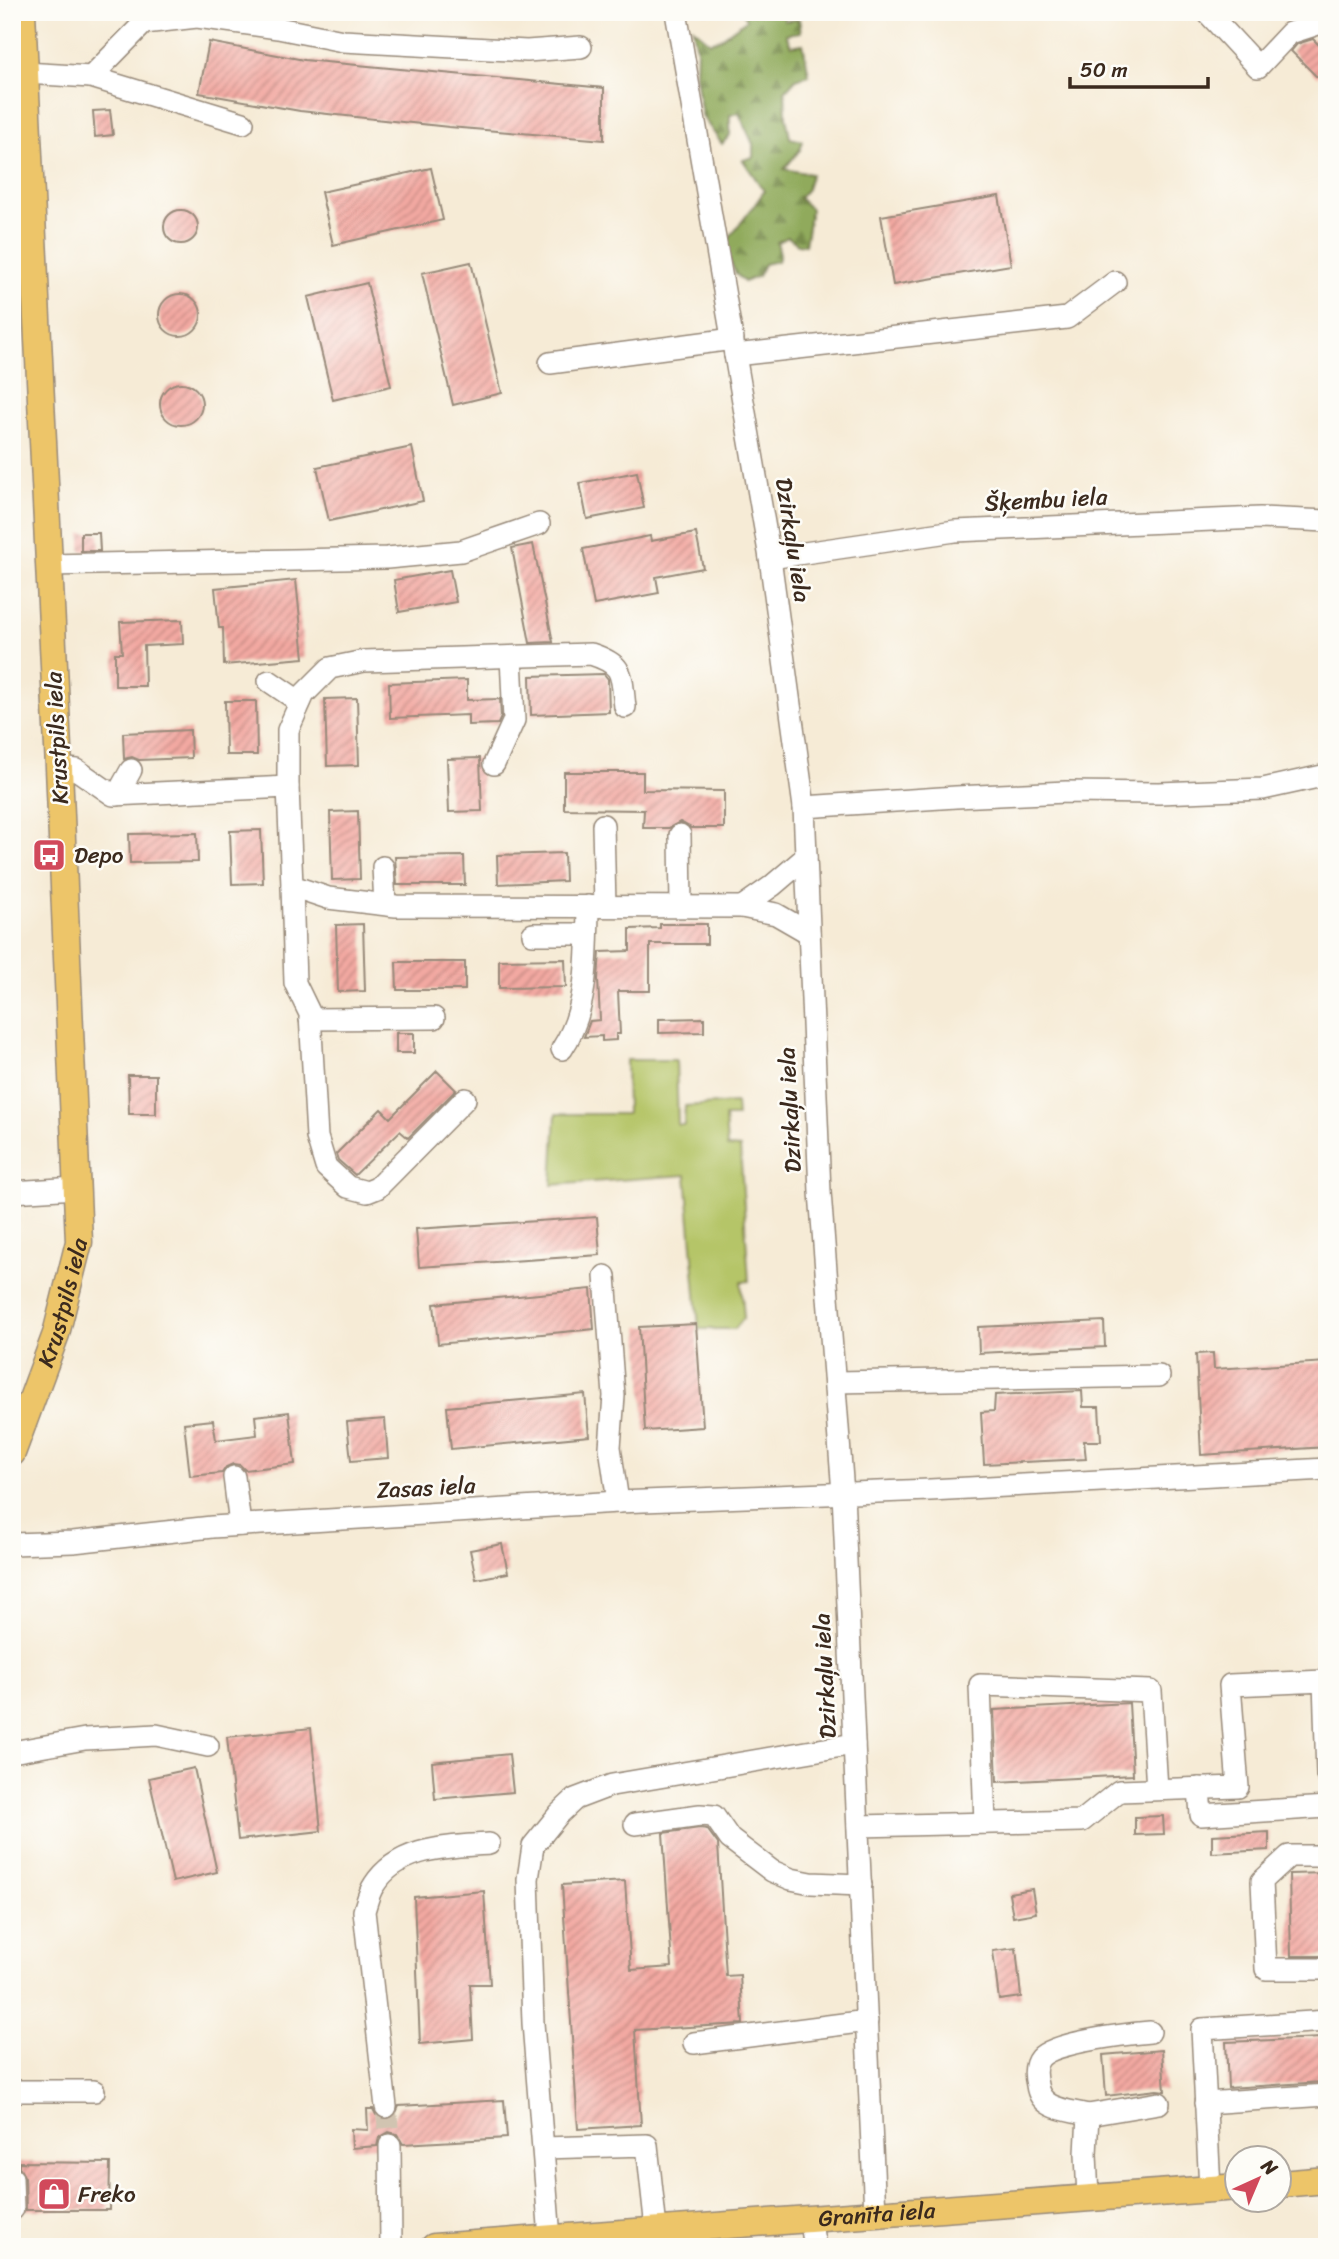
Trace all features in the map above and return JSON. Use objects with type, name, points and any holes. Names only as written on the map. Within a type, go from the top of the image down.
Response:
[{"type":"main road","name":"Krustpils iela","points":[[12,1453],[56,1334],[79,1242],[22,12]]},
{"type":"main road","points":[[1294,2183],[1327,2180]]},
{"type":"main road","name":"Granīta iela","points":[[435,2247],[1224,2188]]},
{"type":"street","name":"Dzirkaļu iela","points":[[676,12],[770,558],[804,807],[821,1192],[843,1493],[875,2214]]},
{"type":"street","points":[[1207,12],[1258,67],[1290,33],[1327,21]]},
{"type":"street","points":[[91,77],[144,23],[197,17],[343,41],[527,51],[581,47]]},
{"type":"street","points":[[25,73],[91,77],[243,123]]},
{"type":"street","points":[[550,363],[1067,318],[1115,282]]},
{"type":"street","name":"Šķembu iela","points":[[770,558],[955,531],[1205,520],[1327,521]]},
{"type":"street","points":[[49,565],[387,558],[461,551],[539,524]]},
{"type":"street","points":[[465,1100],[377,1188],[367,1192],[348,1187],[326,1167],[317,1137],[310,1019],[295,983],[292,886],[281,848],[288,787],[288,730],[304,694],[331,668],[364,661],[591,654],[611,661],[621,674],[625,707]]},
{"type":"street","points":[[494,764],[514,720],[511,657]]},
{"type":"street","points":[[269,681],[300,702]]},
{"type":"street","points":[[59,768],[77,770],[103,789],[117,795],[187,783],[288,787]]},
{"type":"street","points":[[117,795],[131,769]]},
{"type":"street","points":[[804,807],[1052,793],[1263,789],[1327,775]]},
{"type":"street","points":[[562,1049],[572,1034],[580,1007],[587,934],[596,906],[603,825]]},
{"type":"street","points":[[680,835],[681,906]]},
{"type":"street","points":[[742,907],[772,886],[806,856]]},
{"type":"street","points":[[383,867],[385,904]]},
{"type":"street","points":[[292,886],[328,898],[396,906],[742,907],[776,914],[809,933]]},
{"type":"street","points":[[533,934],[587,934]]},
{"type":"street","points":[[310,1019],[434,1018]]},
{"type":"street","points":[[12,1192],[76,1188]]},
{"type":"street","points":[[605,1276],[614,1396],[610,1447],[618,1502]]},
{"type":"street","points":[[835,1382],[1159,1377]]},
{"type":"street","name":"Zasas iela","points":[[12,1545],[73,1542],[240,1525],[618,1502],[1327,1469]]},
{"type":"street","points":[[234,1477],[240,1525]]},
{"type":"street","points":[[858,1826],[1082,1821],[1119,1791],[1238,1787],[1230,1685],[1324,1681],[1327,1775]]},
{"type":"street","points":[[985,1823],[980,1685],[1151,1691],[1157,1789]]},
{"type":"street","points":[[12,1752],[85,1739],[156,1735],[208,1746]]},
{"type":"street","points":[[550,2238],[533,2023],[528,1879],[533,1846],[575,1799],[612,1785],[854,1744]]},
{"type":"street","points":[[1199,1788],[1201,1815],[1327,1807]]},
{"type":"street","points":[[635,1824],[701,1815],[714,1816],[730,1839],[772,1871],[811,1883],[861,1885]]},
{"type":"street","points":[[386,2107],[365,1911],[372,1887],[384,1872],[403,1858],[428,1849],[489,1844]]},
{"type":"street","points":[[1326,1969],[1266,1969],[1262,1881],[1289,1856],[1327,1856]]},
{"type":"street","points":[[694,2043],[867,2021]]},
{"type":"street","points":[[1210,2189],[1202,2029],[1327,2021]]},
{"type":"street","points":[[1150,2032],[1098,2037],[1048,2052],[1039,2059],[1036,2067],[1038,2094],[1045,2104],[1088,2115],[1159,2104]]},
{"type":"street","points":[[12,2091],[94,2091]]},
{"type":"street","points":[[1205,2102],[1327,2095]]},
{"type":"street","points":[[1088,2115],[1088,2198]]},
{"type":"street","points":[[390,2145],[391,2247]]},
{"type":"street","points":[[543,2148],[647,2145],[656,2229]]},
{"type":"street","points":[[12,2178],[13,2209]]},
{"type":"street","points":[[810,2218],[815,2247]]},
{"type":"green space","points":[[743,12],[784,12],[784,21],[799,19],[801,32],[786,34],[791,46],[803,44],[809,75],[796,79],[785,91],[790,138],[803,141],[800,150],[784,169],[811,174],[807,189],[799,198],[811,209],[805,245],[788,237],[777,242],[780,254],[778,261],[764,264],[758,276],[744,282],[736,274],[723,247],[764,191],[743,160],[753,157],[753,144],[739,113],[730,115],[730,135],[722,144],[702,116],[693,28],[710,42],[720,39],[746,20]]},
{"type":"green space","points":[[626,1060],[676,1060],[678,1125],[684,1125],[685,1106],[736,1103],[737,1117],[725,1117],[727,1147],[740,1148],[749,1281],[741,1282],[744,1318],[735,1329],[699,1329],[686,1175],[552,1185],[556,1114],[627,1114]]},
{"type":"building","points":[[1313,39],[1327,53],[1327,67],[1317,77],[1291,51],[1297,44]]},
{"type":"building","points":[[209,42],[304,60],[604,88],[604,140],[300,111],[199,93]]},
{"type":"building","points":[[110,110],[113,135],[95,137],[93,111]]},
{"type":"building","points":[[431,168],[443,220],[333,245],[321,192]]},
{"type":"building","points":[[999,196],[1011,265],[893,285],[881,216]]},
{"type":"building","points":[[181,210],[193,215],[198,227],[193,239],[181,244],[169,239],[164,227],[169,215]]},
{"type":"building","points":[[471,262],[502,393],[453,405],[422,273]]},
{"type":"building","points":[[367,283],[391,386],[333,400],[308,297]]},
{"type":"building","points":[[180,294],[195,300],[201,315],[195,330],[180,336],[165,330],[159,315],[165,300]]},
{"type":"building","points":[[181,383],[196,389],[202,404],[196,419],[181,425],[166,419],[160,404],[166,389]]},
{"type":"building","points":[[412,447],[423,501],[329,521],[317,467]]},
{"type":"building","points":[[637,472],[644,508],[587,519],[580,483]]},
{"type":"building","points":[[81,533],[99,533],[100,551],[81,551]]},
{"type":"building","points":[[696,533],[703,568],[656,577],[659,593],[594,605],[583,549],[650,536],[651,541]]},
{"type":"building","points":[[533,544],[553,642],[530,643],[512,548]]},
{"type":"building","points":[[450,570],[456,602],[399,612],[394,580]]},
{"type":"building","points":[[296,580],[304,658],[224,665],[223,628],[219,628],[215,588]]},
{"type":"building","points":[[182,620],[183,644],[144,646],[145,686],[115,686],[115,653],[122,653],[120,622]]},
{"type":"building","points":[[604,674],[608,679],[609,712],[531,715],[530,676]]},
{"type":"building","points":[[467,680],[467,700],[500,699],[501,717],[498,724],[468,725],[468,715],[390,718],[389,683]]},
{"type":"building","points":[[357,698],[359,765],[327,766],[325,699]]},
{"type":"building","points":[[225,701],[256,701],[257,755],[226,755]]},
{"type":"building","points":[[190,730],[191,758],[124,759],[123,733]]},
{"type":"building","points":[[480,758],[482,811],[449,812],[447,759]]},
{"type":"building","points":[[564,772],[643,772],[643,790],[724,791],[724,828],[691,828],[680,822],[669,828],[643,828],[644,810],[564,809]]},
{"type":"building","points":[[358,811],[360,879],[332,880],[330,812]]},
{"type":"building","points":[[261,830],[263,883],[232,884],[230,831]]},
{"type":"building","points":[[197,833],[198,862],[130,863],[129,834]]},
{"type":"building","points":[[564,853],[565,881],[498,884],[497,855]]},
{"type":"building","points":[[464,856],[465,885],[397,885],[395,857]]},
{"type":"building","points":[[363,924],[365,991],[338,992],[336,925]]},
{"type":"building","points":[[660,924],[707,924],[707,944],[650,944],[650,991],[618,991],[620,1034],[616,1034],[616,1040],[602,1041],[602,1036],[584,1037],[590,1021],[600,1020],[600,952],[630,951],[630,929],[660,928]]},
{"type":"building","points":[[565,959],[566,987],[499,988],[499,960]]},
{"type":"building","points":[[396,962],[465,962],[465,990],[397,990]]},
{"type":"building","points":[[704,1018],[704,1032],[659,1033],[659,1019]]},
{"type":"building","points":[[396,1033],[414,1033],[414,1053],[396,1053]]},
{"type":"building","points":[[437,1071],[456,1090],[408,1138],[400,1131],[355,1175],[338,1160],[336,1154],[381,1109],[390,1118]]},
{"type":"building","points":[[128,1075],[156,1075],[156,1114],[129,1114]]},
{"type":"building","points":[[597,1217],[600,1255],[419,1267],[416,1229]]},
{"type":"building","points":[[591,1289],[594,1329],[438,1344],[434,1304]]},
{"type":"building","points":[[1104,1321],[1105,1347],[979,1353],[978,1327]]},
{"type":"building","points":[[696,1324],[703,1427],[645,1431],[639,1327]]},
{"type":"building","points":[[1213,1353],[1214,1369],[1327,1362],[1327,1447],[1201,1455],[1196,1354]]},
{"type":"building","points":[[1082,1391],[1083,1407],[1099,1407],[1101,1441],[1084,1441],[1086,1459],[984,1464],[981,1412],[994,1411],[995,1395]]},
{"type":"building","points":[[585,1394],[589,1436],[451,1449],[447,1407]]},
{"type":"building","points":[[289,1412],[295,1464],[245,1470],[240,1465],[233,1464],[226,1467],[222,1473],[190,1476],[184,1423],[213,1420],[216,1440],[257,1435],[255,1416]]},
{"type":"building","points":[[385,1419],[388,1458],[351,1461],[347,1422]]},
{"type":"building","points":[[502,1544],[508,1573],[476,1579],[470,1550]]},
{"type":"building","points":[[1129,1703],[1133,1775],[997,1782],[994,1710]]},
{"type":"building","points":[[311,1728],[321,1831],[238,1840],[227,1737]]},
{"type":"building","points":[[509,1754],[513,1792],[435,1799],[432,1762]]},
{"type":"building","points":[[194,1768],[217,1872],[173,1882],[149,1778]]},
{"type":"building","points":[[1163,1816],[1164,1834],[1135,1835],[1135,1817]]},
{"type":"building","points":[[707,1829],[718,1844],[726,1976],[740,1975],[743,2024],[635,2030],[641,2125],[578,2129],[562,1885],[625,1881],[631,1970],[672,1967],[663,1833]]},
{"type":"building","points":[[1269,1832],[1269,1850],[1212,1853],[1212,1835]]},
{"type":"building","points":[[1327,1873],[1327,1956],[1291,1956],[1289,1874]]},
{"type":"building","points":[[1032,1889],[1036,1913],[1013,1917],[1009,1893]]},
{"type":"building","points":[[484,1891],[490,1984],[470,1984],[473,2039],[420,2044],[414,1897]]},
{"type":"building","points":[[1016,1948],[1021,1997],[999,2000],[993,1951]]},
{"type":"building","points":[[1321,2038],[1323,2082],[1228,2088],[1226,2042]]},
{"type":"building","points":[[1162,2050],[1165,2091],[1106,2096],[1103,2055]]},
{"type":"building","points":[[504,2100],[507,2138],[403,2144],[397,2134],[389,2132],[379,2138],[377,2146],[352,2148],[351,2129],[368,2130],[367,2109],[373,2109],[376,2115],[387,2120],[394,2117],[399,2106]]},
{"type":"building","points":[[19,2162],[110,2163],[109,2210],[26,2210],[25,2178]]},
{"type":"tunnel","points":[[386,2107],[390,2145]]},
{"type":"place","name":"Depo","points":[[49,855]]},
{"type":"place","name":"Freko","points":[[54,2194]]}]
